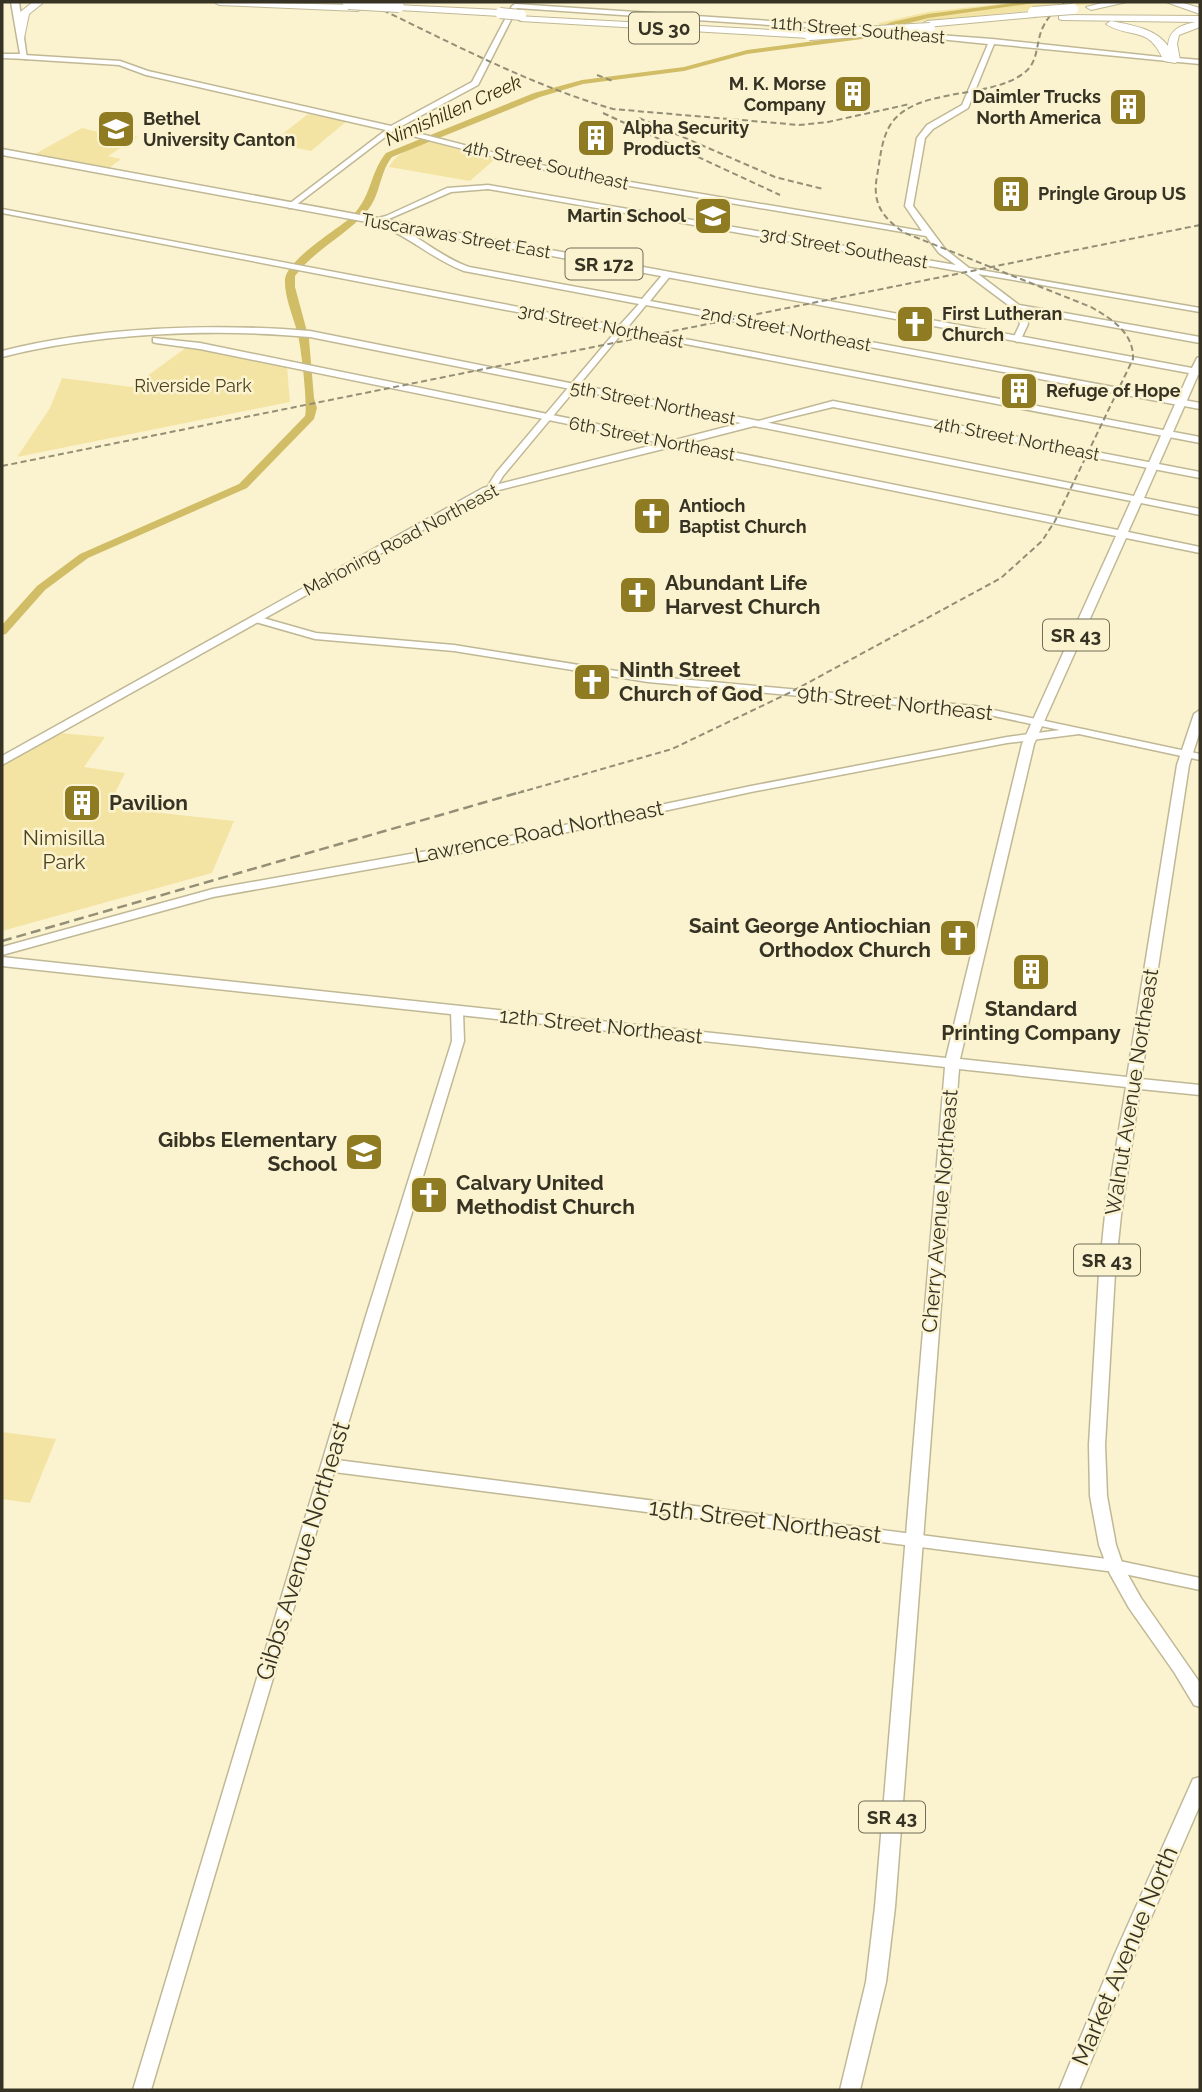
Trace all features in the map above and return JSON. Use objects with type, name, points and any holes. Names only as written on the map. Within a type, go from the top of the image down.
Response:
[{"type":"highway","points":[[20,36],[24,13],[39,2]]},
{"type":"highway","points":[[219,2],[320,4]]},
{"type":"highway","name":"US 30","points":[[258,2],[500,15],[518,10],[809,33],[1031,17]]},
{"type":"highway","points":[[1031,17],[1065,15],[1122,2]]},
{"type":"highway","points":[[1171,2],[1200,18]]},
{"type":"highway","points":[[1065,15],[1132,29],[1162,44],[1171,60]]},
{"type":"highway","points":[[1031,17],[1065,15],[1200,18]]},
{"type":"highway","points":[[1171,60],[1172,37],[1200,18]]},
{"type":"main road","points":[[7,2],[14,52]]},
{"type":"main road","points":[[15,2],[24,57]]},
{"type":"main road","name":"4th Street Southeast","points":[[2,55],[14,52],[24,57]]},
{"type":"main road","name":"11th Street Southeast","points":[[1171,60],[1200,62]]},
{"type":"main road","name":"Tuscarawas Street East","points":[[2,152],[1198,371]]},
{"type":"main road","name":"5th Street Northeast","points":[[103,338],[237,330],[312,335],[1200,512]]},
{"type":"main road","points":[[2,354],[47,344],[103,338]]},
{"type":"main road","name":"6th Street Northeast","points":[[103,338],[183,343],[1200,550]]},
{"type":"main road","name":"SR 43","points":[[1198,371],[1200,360]]},
{"type":"main road","name":"Cherry Avenue Northeast","points":[[850,2090],[867,2027],[881,1948],[952,1064],[1031,736],[1181,402],[1198,371]]},
{"type":"main road","name":"Mahoning Road Northeast","points":[[2,761],[491,489],[755,423]]},
{"type":"main road","name":"Walnut Avenue Northeast","points":[[1200,714],[1185,754],[1132,1083],[1109,1245],[1097,1438],[1097,1499],[1104,1535],[1115,1566],[1139,1612],[1182,1668],[1200,1699]]},
{"type":"main road","name":"12th Street Northeast","points":[[2,961],[1200,1090]]},
{"type":"main road","name":"Market Avenue North","points":[[1069,2090],[1121,1963],[1200,1785]]},
{"type":"street","name":"11th Street Southeast","points":[[518,10],[866,29],[1171,60]]},
{"type":"street","points":[[292,206],[393,129],[475,83],[518,10]]},
{"type":"street","points":[[992,41],[965,106],[927,130],[919,142],[909,206],[928,234],[947,255],[1017,307],[1024,320],[1017,339]]},
{"type":"street","name":"4th Street Southeast","points":[[24,57],[120,63],[146,73],[393,129],[565,173],[928,234]]},
{"type":"street","name":"3rd Street Southeast","points":[[366,220],[388,218],[453,190],[488,187],[1200,310]]},
{"type":"street","name":"3rd Street Northeast","points":[[2,211],[1200,440]]},
{"type":"street","name":"2nd Street Northeast","points":[[383,223],[410,234],[433,255],[459,267],[1200,406]]},
{"type":"street","points":[[931,262],[943,261],[947,255]]},
{"type":"street","points":[[491,489],[491,485],[667,275]]},
{"type":"street","points":[[1017,307],[1200,340]]},
{"type":"street","name":"Mahoning Road Northeast","points":[[755,423],[833,404]]},
{"type":"street","name":"4th Street Northeast","points":[[833,404],[1200,475]]},
{"type":"street","name":"9th Street Northeast","points":[[256,619],[314,636],[454,648],[655,680],[965,708],[1200,757]]},
{"type":"street","name":"Lawrence Road Northeast","points":[[2,951],[214,893],[524,838],[751,789],[1031,736],[1081,731]]},
{"type":"street","name":"Gibbs Avenue Northeast","points":[[142,2090],[458,1041],[457,1011]]},
{"type":"street","name":"15th Street Northeast","points":[[329,1465],[1115,1566],[1200,1584]]},
{"type":"green space","points":[[1018,2],[1112,2],[879,26],[879,23],[927,12]]},
{"type":"green space","points":[[308,114],[347,121],[311,151],[271,143]]},
{"type":"green space","points":[[82,128],[110,135],[116,132],[138,137],[108,156],[121,159],[108,169],[33,155]]},
{"type":"green space","points":[[430,142],[495,159],[470,181],[389,167],[402,154]]},
{"type":"green space","name":"Riverside Park","points":[[187,347],[287,367],[290,402],[17,457],[50,408],[62,378],[132,387]]},
{"type":"green space","name":"Nimisilla Park","points":[[59,733],[105,737],[84,767],[125,773],[108,807],[234,821],[212,873],[2,931],[2,765]]},
{"type":"green space","points":[[2,1432],[56,1439],[30,1503],[2,1499]]},
{"type":"waterway","name":"Nimishillen Creek","points":[[2,632],[41,588],[84,556],[243,486],[310,417],[312,408],[304,339],[290,287],[290,276],[306,257],[364,209],[372,196],[380,168],[389,155],[537,95],[582,82],[684,69],[747,52],[862,37],[895,24],[928,16],[1038,2]]},
{"type":"railway","points":[[366,2],[518,74],[613,109],[799,125],[828,122],[910,104]]},
{"type":"railway","points":[[991,267],[905,233],[890,222],[880,209],[876,194],[884,140],[888,129],[899,115],[913,106],[931,99],[1009,82],[1024,73],[1033,63],[1046,21],[1066,2]]},
{"type":"railway","points":[[597,75],[613,81]]},
{"type":"railway","points":[[603,113],[780,195]]},
{"type":"railway","points":[[639,118],[775,177],[823,189]]},
{"type":"railway","points":[[991,267],[1200,225]]},
{"type":"railway","points":[[2,466],[991,267]]},
{"type":"railway","points":[[518,793],[672,749],[791,692],[1001,578],[1042,541],[1055,521],[1133,359],[1132,350],[1126,334],[1114,322],[1091,307],[991,267]]},
{"type":"railway","points":[[2,941],[524,791]]},
{"type":"place","name":"M. K. Morse Company","points":[[853,94]]},
{"type":"place","name":"Daimler Trucks North America","points":[[1128,107]]},
{"type":"place","name":"Bethel University Canton","points":[[116,129]]},
{"type":"place","name":"Alpha Security Products","points":[[596,138]]},
{"type":"place","name":"Pringle Group US","points":[[1011,194]]},
{"type":"place","name":"Martin School","points":[[713,216]]},
{"type":"place","name":"First Lutheran Church","points":[[915,324]]},
{"type":"place","name":"Refuge of Hope","points":[[1019,391]]},
{"type":"place","name":"Antioch Baptist Church","points":[[652,516]]},
{"type":"place","name":"Abundant Life Harvest Church","points":[[638,595]]},
{"type":"place","name":"Ninth Street Church of God","points":[[592,682]]},
{"type":"place","name":"Pavilion","points":[[82,803]]},
{"type":"place","name":"Saint George Antiochian Orthodox Church","points":[[958,938]]},
{"type":"place","name":"Standard Printing Company","points":[[1031,972]]},
{"type":"place","name":"Gibbs Elementary School","points":[[364,1152]]},
{"type":"place","name":"Calvary United Methodist Church","points":[[429,1195]]}]
